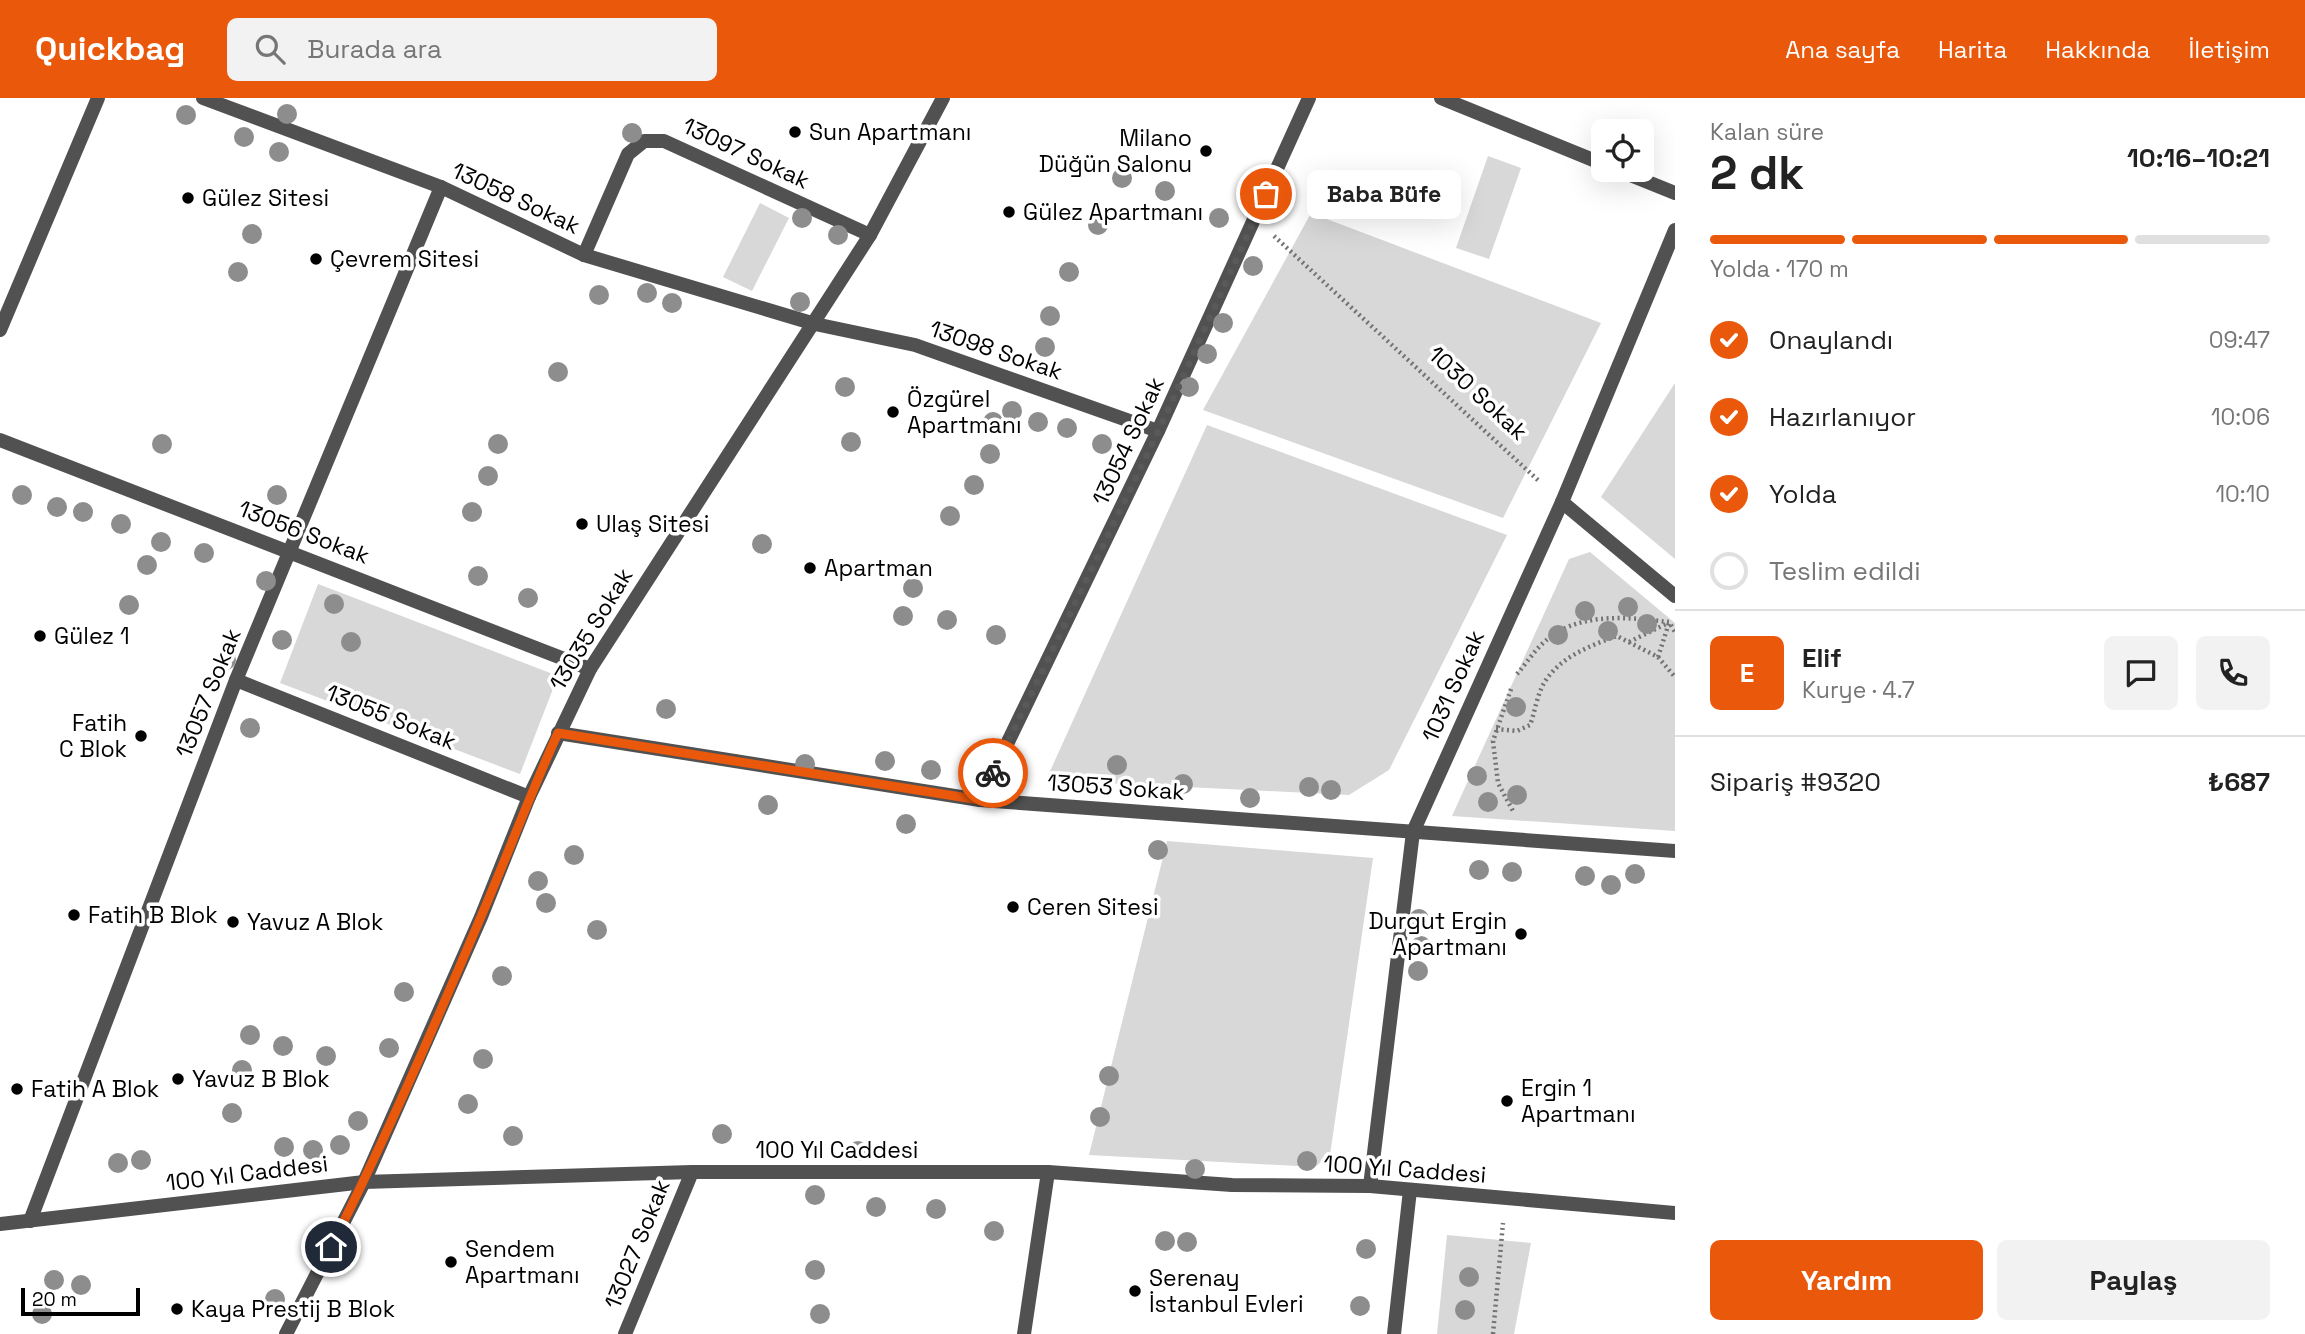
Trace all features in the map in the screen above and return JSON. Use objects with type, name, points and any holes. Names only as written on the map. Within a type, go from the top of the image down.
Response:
[{"type":"street","points":[[0,330],[98,98]]},
{"type":"street","name":"13058 Sokak","points":[[203,98],[441,187],[584,255],[814,324]]},
{"type":"street","name":"13035 Sokak","points":[[286,1334],[364,1182],[481,917],[529,797],[590,668],[870,235],[943,98]]},
{"type":"street","name":"13054 Sokak","points":[[980,800],[1158,432],[1309,98]]},
{"type":"street","points":[[1441,98],[1591,159]]},
{"type":"street","name":"13097 Sokak","points":[[584,255],[628,154],[644,141],[664,141],[870,235]]},
{"type":"street","points":[[1648,182],[1675,193]]},
{"type":"street","name":"13057 Sokak","points":[[30,1221],[236,680],[441,187]]},
{"type":"street","name":"1031 Sokak","points":[[1370,1186],[1413,832],[1562,502],[1675,230]]},
{"type":"street","name":"13098 Sokak","points":[[814,324],[915,345],[1158,432]]},
{"type":"street","name":"13056 Sokak","points":[[0,440],[590,668]]},
{"type":"street","points":[[1562,502],[1675,596]]},
{"type":"street","name":"13055 Sokak","points":[[236,680],[529,797]]},
{"type":"street","name":"13053 Sokak","points":[[558,733],[980,800],[1675,850]]},
{"type":"street","name":"100 Yıl Caddesi","points":[[0,1224],[364,1182],[692,1172],[1048,1172],[1232,1185],[1370,1186],[1675,1213]]},
{"type":"street","name":"13027 Sokak","points":[[625,1334],[692,1172]]},
{"type":"street","points":[[1024,1334],[1048,1172]]},
{"type":"street","points":[[1394,1334],[1410,1190]]},
{"type":"path","name":"1030 Sokak","points":[[1255,218],[1562,502]]},
{"type":"path","points":[[1658,657],[1672,613]]},
{"type":"path","points":[[1516,675],[1542,644],[1562,630],[1600,618],[1639,618],[1669,622]]},
{"type":"path","points":[[1669,622],[1675,632]]},
{"type":"path","points":[[1628,642],[1669,622]]},
{"type":"path","points":[[1496,729],[1517,731],[1530,725],[1543,684],[1561,663],[1590,645],[1617,636],[1658,657],[1675,677]]},
{"type":"path","points":[[1512,686],[1493,741],[1498,783],[1517,819],[1523,840]]},
{"type":"path","points":[[1493,1334],[1504,1198]]},
{"type":"shaded area","points":[[1488,156],[1521,168],[1489,259],[1456,248]]},
{"type":"shaded area","points":[[760,203],[789,218],[752,291],[723,277]]},
{"type":"shaded area","points":[[1311,213],[1601,323],[1503,518],[1203,410]]},
{"type":"shaded area","points":[[1675,383],[1675,559],[1601,497]]},
{"type":"shaded area","points":[[1207,425],[1507,535],[1389,770],[1349,795],[1046,780]]},
{"type":"shaded area","points":[[1590,552],[1675,623],[1675,831],[1452,816],[1569,559]]},
{"type":"shaded area","points":[[318,584],[558,676],[520,774],[280,683]]},
{"type":"shaded area","points":[[1167,841],[1373,858],[1330,1155],[1315,1167],[1089,1155]]},
{"type":"shaded area","points":[[1447,1235],[1531,1243],[1514,1334],[1437,1334]]},
{"type":"way so far","points":[[993,773],[1158,432],[1266,194]]},
{"type":"place","name":"Sun Apartmanı","points":[[795,132]]},
{"type":"place","name":"Milano Düğün Salonu","points":[[1206,151]]},
{"type":"place","name":"Baba Büfe","points":[[1266,194]]},
{"type":"place","name":"Gülez Sitesi","points":[[188,198]]},
{"type":"place","name":"Gülez Apartmanı","points":[[1009,212]]},
{"type":"place","name":"Çevrem Sitesi","points":[[316,259]]},
{"type":"place","name":"Özgürel Apartmanı","points":[[893,412]]},
{"type":"place","name":"Ulaş Sitesi","points":[[582,524]]},
{"type":"place","name":"Apartman","points":[[810,568]]},
{"type":"place","name":"Gülez 1","points":[[40,636]]},
{"type":"place","name":"Fatih C Blok","points":[[141,736]]},
{"type":"place","name":"Ceren Sitesi","points":[[1013,907]]},
{"type":"place","name":"Fatih B Blok","points":[[74,915]]},
{"type":"place","name":"Yavuz A Blok","points":[[233,922]]},
{"type":"place","name":"Durgut Ergin Apartmanı","points":[[1521,934]]},
{"type":"place","name":"Yavuz B Blok","points":[[178,1079]]},
{"type":"place","name":"Fatih A Blok","points":[[17,1089]]},
{"type":"place","name":"Ergin 1 Apartmanı","points":[[1507,1101]]},
{"type":"place","name":"Sendem Apartmanı","points":[[451,1262]]},
{"type":"place","name":"Serenay İstanbul Evleri","points":[[1135,1291]]},
{"type":"place","name":"Kaya Prestij B Blok","points":[[177,1309]]},
{"type":"route","points":[[331,1247],[364,1182],[481,917],[558,733],[980,800],[993,773]]}]
